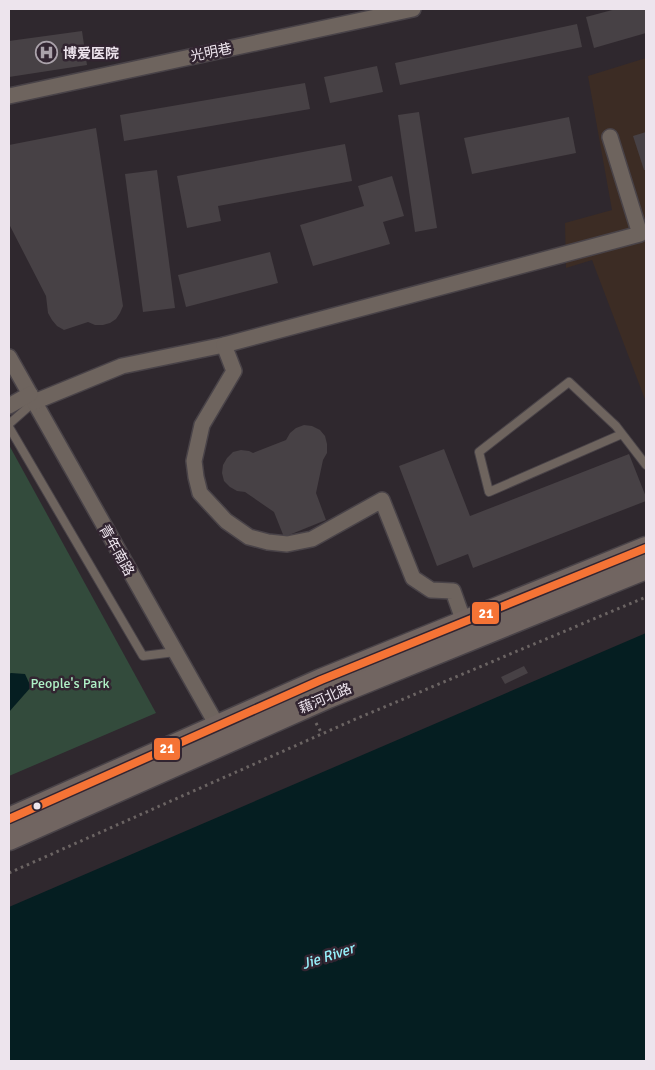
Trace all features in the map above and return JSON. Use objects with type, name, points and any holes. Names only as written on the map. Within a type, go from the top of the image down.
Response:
[{"type":"main road","name":"藉河北路","points":[[9,839],[222,734],[321,680],[646,548]]},
{"type":"main road","name":"藉河北路","points":[[9,819],[222,734],[328,697],[646,568]]},
{"type":"street","name":"光明巷","points":[[9,96],[413,9]]},
{"type":"street","points":[[9,406],[122,366],[224,345],[640,234],[610,137]]},
{"type":"street","points":[[224,345],[234,371],[202,425],[194,461],[200,493],[226,521],[238,530],[268,542],[287,544],[312,539],[382,500],[413,578],[431,590],[452,591],[464,622]]},
{"type":"street","name":"青年南路","points":[[9,357],[222,734]]},
{"type":"lane","points":[[622,434],[489,492],[480,452],[569,382],[616,426],[646,465]]},
{"type":"lane","points":[[32,398],[9,426],[143,656],[175,652]]},
{"type":"path","points":[[9,873],[351,721],[646,597]]},
{"type":"shaded area","points":[[646,58],[646,402],[592,260],[566,268],[565,223],[612,210],[588,76]]},
{"type":"green space","name":"People's Park","points":[[9,445],[156,713],[9,776]]},
{"type":"water","name":"Jie River","points":[[646,633],[646,1061],[9,1061],[9,907]]},
{"type":"water","points":[[9,674],[25,674],[31,687],[9,712]]},
{"type":"building","points":[[616,9],[646,9],[646,33],[594,48],[586,17]]},
{"type":"building","points":[[577,24],[582,47],[400,85],[395,63]]},
{"type":"building","name":"博爱医院","points":[[82,31],[87,65],[9,77],[9,41]]},
{"type":"building","points":[[377,66],[383,92],[330,103],[324,77]]},
{"type":"building","points":[[305,83],[310,109],[124,141],[120,115]]},
{"type":"building","points":[[419,112],[437,228],[415,232],[398,115]]},
{"type":"building","points":[[569,117],[576,153],[472,174],[464,138]]},
{"type":"building","points":[[96,128],[123,306],[116,319],[110,323],[95,325],[88,322],[64,330],[57,326],[48,313],[46,296],[9,224],[9,145]]},
{"type":"building","points":[[646,132],[646,170],[644,170],[633,136]]},
{"type":"building","points":[[345,144],[352,181],[218,206],[221,221],[187,228],[177,176]]},
{"type":"building","points":[[157,170],[175,308],[143,312],[125,174]]},
{"type":"building","points":[[392,176],[404,216],[383,222],[390,244],[313,266],[300,225],[364,206],[358,186]]},
{"type":"building","points":[[270,252],[278,283],[186,307],[178,275]]},
{"type":"building","points":[[304,425],[320,430],[325,436],[327,444],[327,453],[323,460],[316,493],[326,520],[284,537],[274,512],[245,492],[237,491],[230,487],[224,481],[223,465],[233,452],[241,450],[253,453],[286,440],[296,428]]},
{"type":"building","points":[[444,449],[470,516],[629,454],[646,501],[473,568],[468,554],[437,566],[399,466]]},
{"type":"building","points":[[524,666],[528,673],[505,684],[501,677]]},
{"type":"transit line","name":"21","points":[[9,819],[321,680],[646,548]]},
{"type":"place","name":"博爱医院","points":[[47,53]]}]
